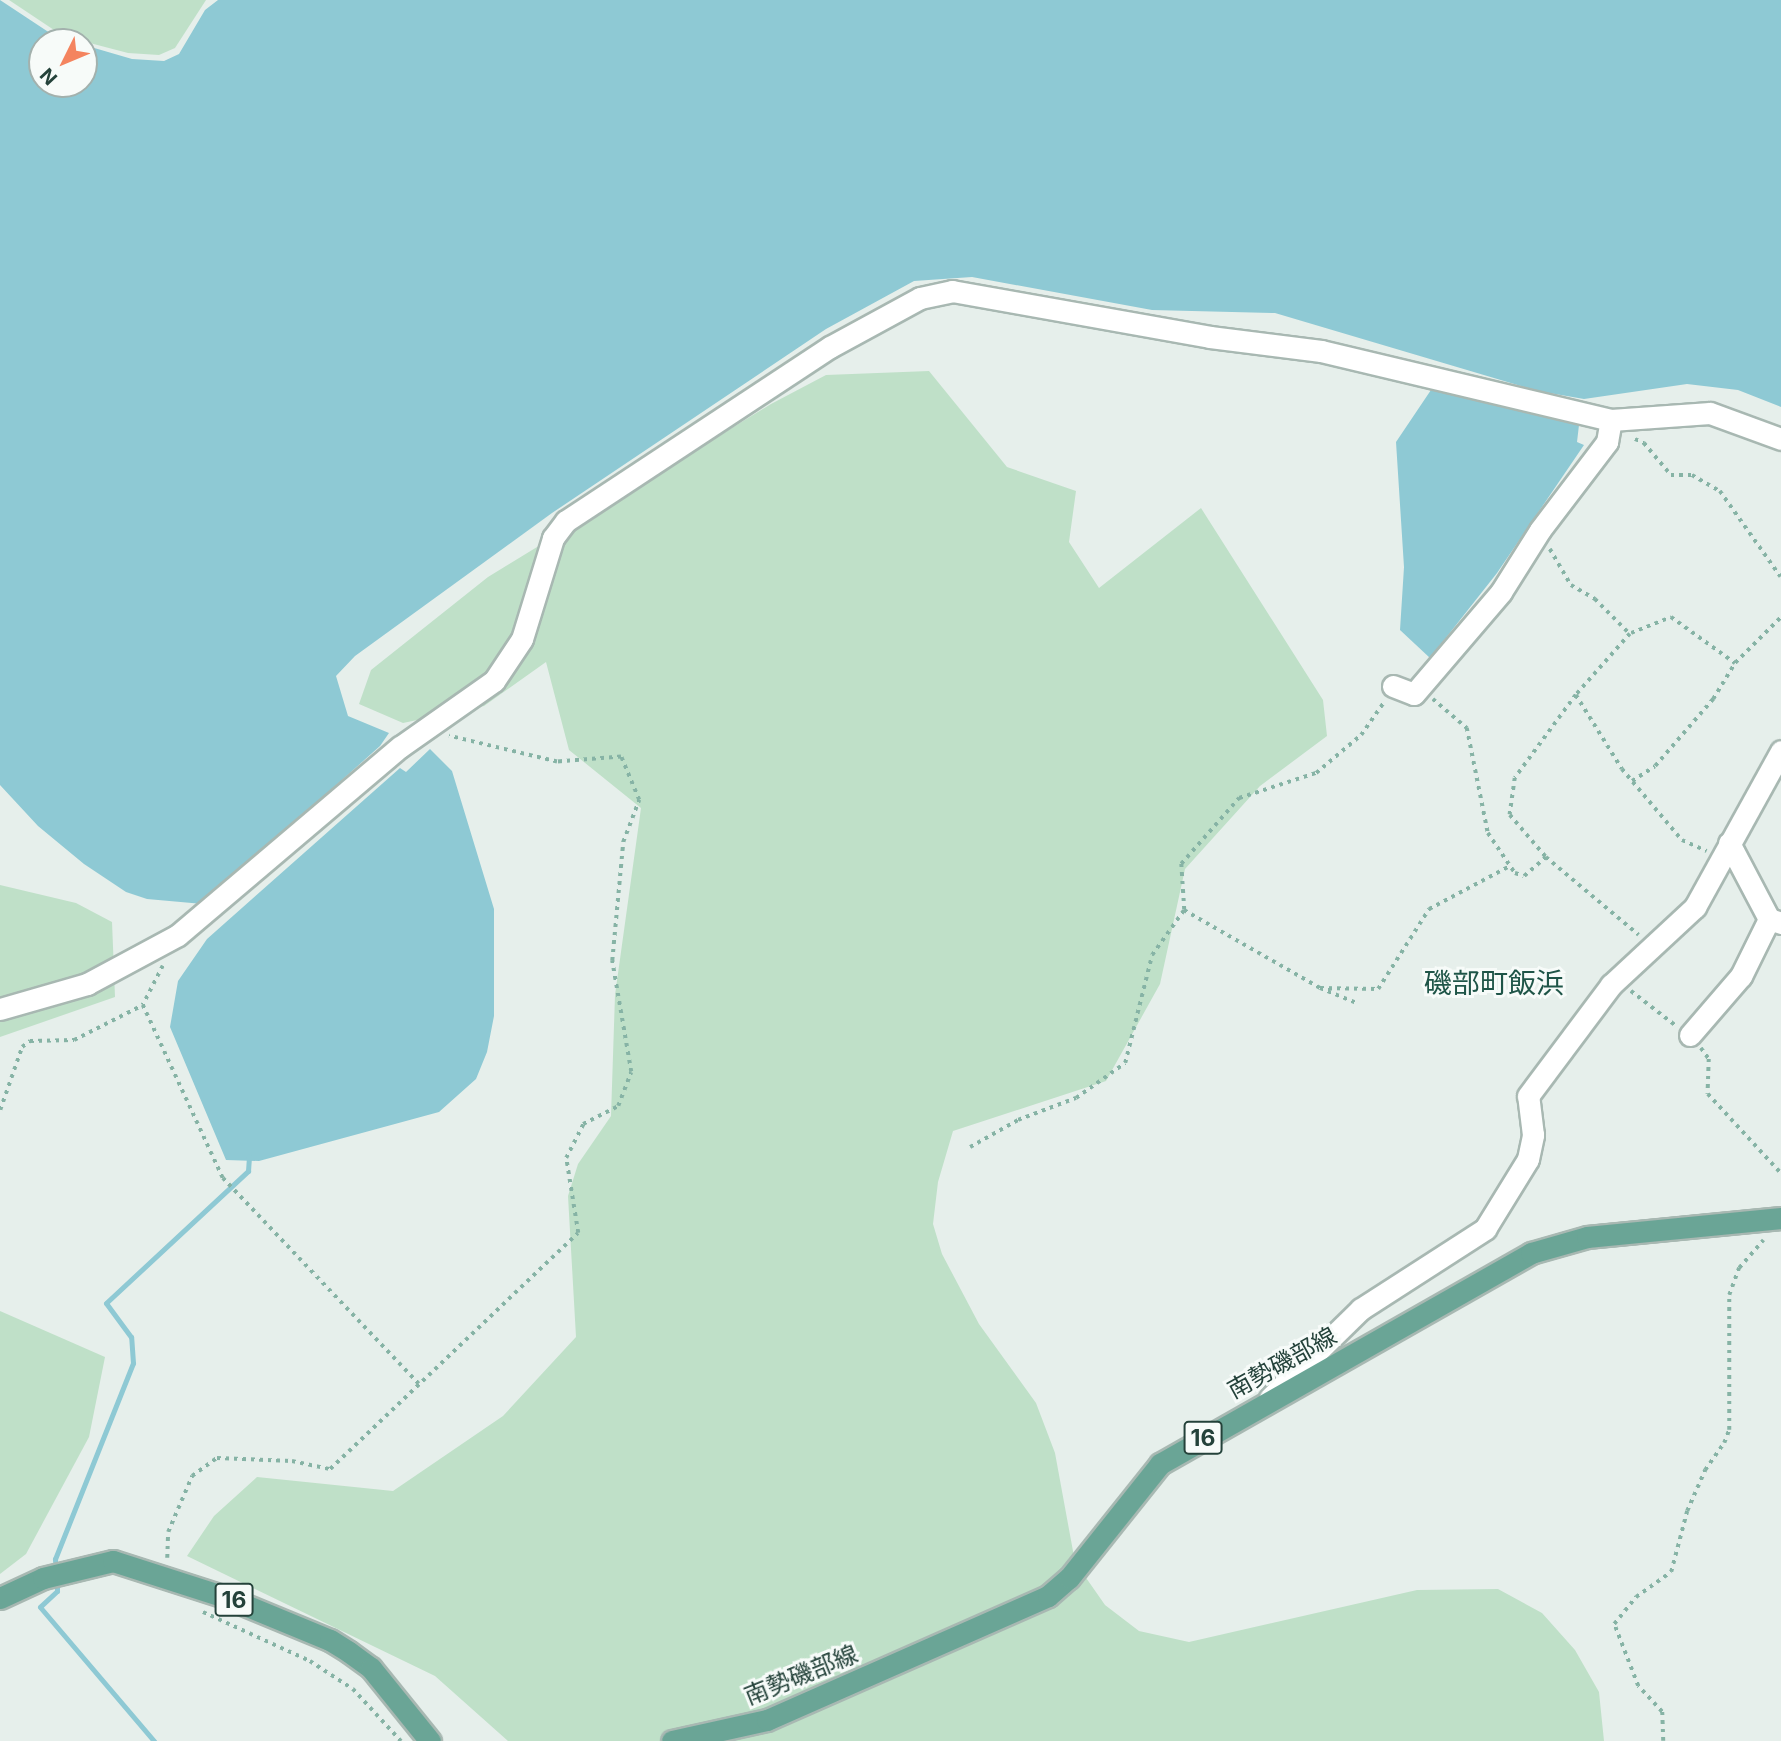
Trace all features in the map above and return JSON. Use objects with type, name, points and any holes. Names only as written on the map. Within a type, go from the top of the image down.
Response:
[{"type":"main road","name":"南勢磯部線","points":[[671,1741],[767,1720],[1048,1596],[1069,1578],[1160,1464],[1531,1253],[1587,1237],[1777,1224]]},
{"type":"main road","name":"16","points":[[0,1598],[43,1578],[90,1564],[113,1561],[166,1577],[330,1640],[371,1668],[430,1741]]},
{"type":"street","points":[[0,1009],[87,984],[167,941],[400,747],[494,681],[511,659],[538,596],[553,538],[566,521],[818,354],[920,298],[952,290],[1210,337],[1321,351],[1513,399],[1611,420],[1710,413],[1781,439]]},
{"type":"street","points":[[1393,686],[1414,694],[1501,592],[1540,530],[1607,442],[1611,420]]},
{"type":"street","points":[[1266,1402],[1361,1308],[1485,1229],[1528,1159],[1533,1135],[1528,1096],[1618,979],[1695,906],[1725,850],[1777,766],[1781,751]]},
{"type":"street","points":[[1690,1035],[1741,976],[1775,921],[1725,850]]},
{"type":"path","points":[[1607,442],[1633,438],[1644,443],[1671,475],[1692,475],[1720,491],[1781,577]]},
{"type":"path","points":[[1540,530],[1571,585],[1595,599],[1630,634]]},
{"type":"path","points":[[1651,945],[1546,857],[1510,815],[1515,778],[1576,695],[1630,634],[1671,617],[1735,663]]},
{"type":"path","points":[[1632,781],[1655,766],[1713,699],[1735,663],[1781,617]]},
{"type":"path","points":[[970,1147],[1076,1098],[1125,1063],[1152,955],[1184,910],[1181,864],[1240,798],[1316,774],[1362,736],[1393,686]]},
{"type":"path","points":[[1414,694],[1432,699],[1467,727],[1488,833],[1510,866],[1524,876],[1546,857]]},
{"type":"path","points":[[1576,695],[1632,781],[1682,841],[1725,850]]},
{"type":"path","points":[[166,1577],[168,1532],[192,1476],[217,1458],[292,1461],[330,1469],[578,1233],[566,1158],[583,1124],[618,1106],[631,1072],[612,961],[623,842],[639,800],[621,757],[557,762],[454,740],[436,724]]},
{"type":"path","points":[[1320,988],[1378,989],[1429,909],[1510,866]]},
{"type":"path","points":[[1184,910],[1320,988],[1359,1004]]},
{"type":"path","points":[[0,1110],[22,1047],[30,1041],[74,1040],[143,1004],[164,964],[167,941]]},
{"type":"path","points":[[1618,979],[1690,1035],[1709,1059],[1708,1094],[1781,1173]]},
{"type":"path","points":[[143,1004],[223,1178],[419,1384]]},
{"type":"path","points":[[1663,1741],[1662,1713],[1638,1686],[1614,1624],[1636,1597],[1671,1572],[1688,1511],[1705,1470],[1724,1443],[1729,1419],[1728,1295],[1739,1268],[1777,1224]]},
{"type":"path","points":[[191,1607],[310,1661],[353,1689],[401,1741]]},
{"type":"green space","points":[[9,0],[206,0],[175,48],[159,55],[128,53],[98,45],[98,28],[51,28]]},
{"type":"green space","points":[[929,371],[1007,467],[1076,491],[1069,542],[1099,588],[1201,508],[1323,700],[1327,736],[1260,786],[1185,869],[1160,984],[1106,1081],[953,1131],[938,1182],[933,1224],[942,1254],[979,1324],[1036,1403],[1055,1453],[1075,1562],[1105,1605],[1139,1631],[1189,1642],[1417,1590],[1498,1589],[1542,1613],[1575,1650],[1599,1692],[1604,1741],[508,1741],[435,1676],[187,1556],[214,1516],[257,1477],[393,1491],[503,1416],[576,1337],[568,1196],[578,1164],[611,1116],[615,995],[641,808],[569,750],[546,662],[484,706],[403,723],[359,704],[371,670],[488,577],[771,404],[826,375]]},
{"type":"green space","points":[[0,885],[76,903],[112,922],[115,997],[0,1037]]},
{"type":"green space","points":[[0,1311],[105,1357],[89,1437],[26,1554],[0,1574]]},
{"type":"water","points":[[0,0],[42,28],[28,28],[28,98],[98,98],[98,49],[132,59],[164,61],[179,54],[205,10],[218,0],[1781,0],[1781,407],[1738,390],[1687,384],[1584,399],[1538,391],[1275,313],[1152,310],[972,277],[914,281],[826,329],[552,513],[355,656],[336,676],[348,716],[389,733],[380,746],[203,904],[147,899],[126,892],[84,864],[38,826],[0,785]]},
{"type":"water","points":[[1433,387],[1579,425],[1577,442],[1584,445],[1497,573],[1430,658],[1400,630],[1404,567],[1396,442]]},
{"type":"water","points":[[430,749],[452,771],[494,909],[494,1016],[487,1052],[476,1079],[439,1112],[259,1161],[226,1160],[170,1027],[178,981],[207,939],[400,768],[406,772]]},
{"type":"waterway","points":[[56,1571],[55,1559],[133,1363],[131,1337],[106,1303],[248,1171],[249,1156]]},
{"type":"waterway","points":[[57,1581],[57,1591],[40,1607],[154,1741]]},
{"type":"district","name":"磯部町飯浜","points":[[1494,983]]}]
